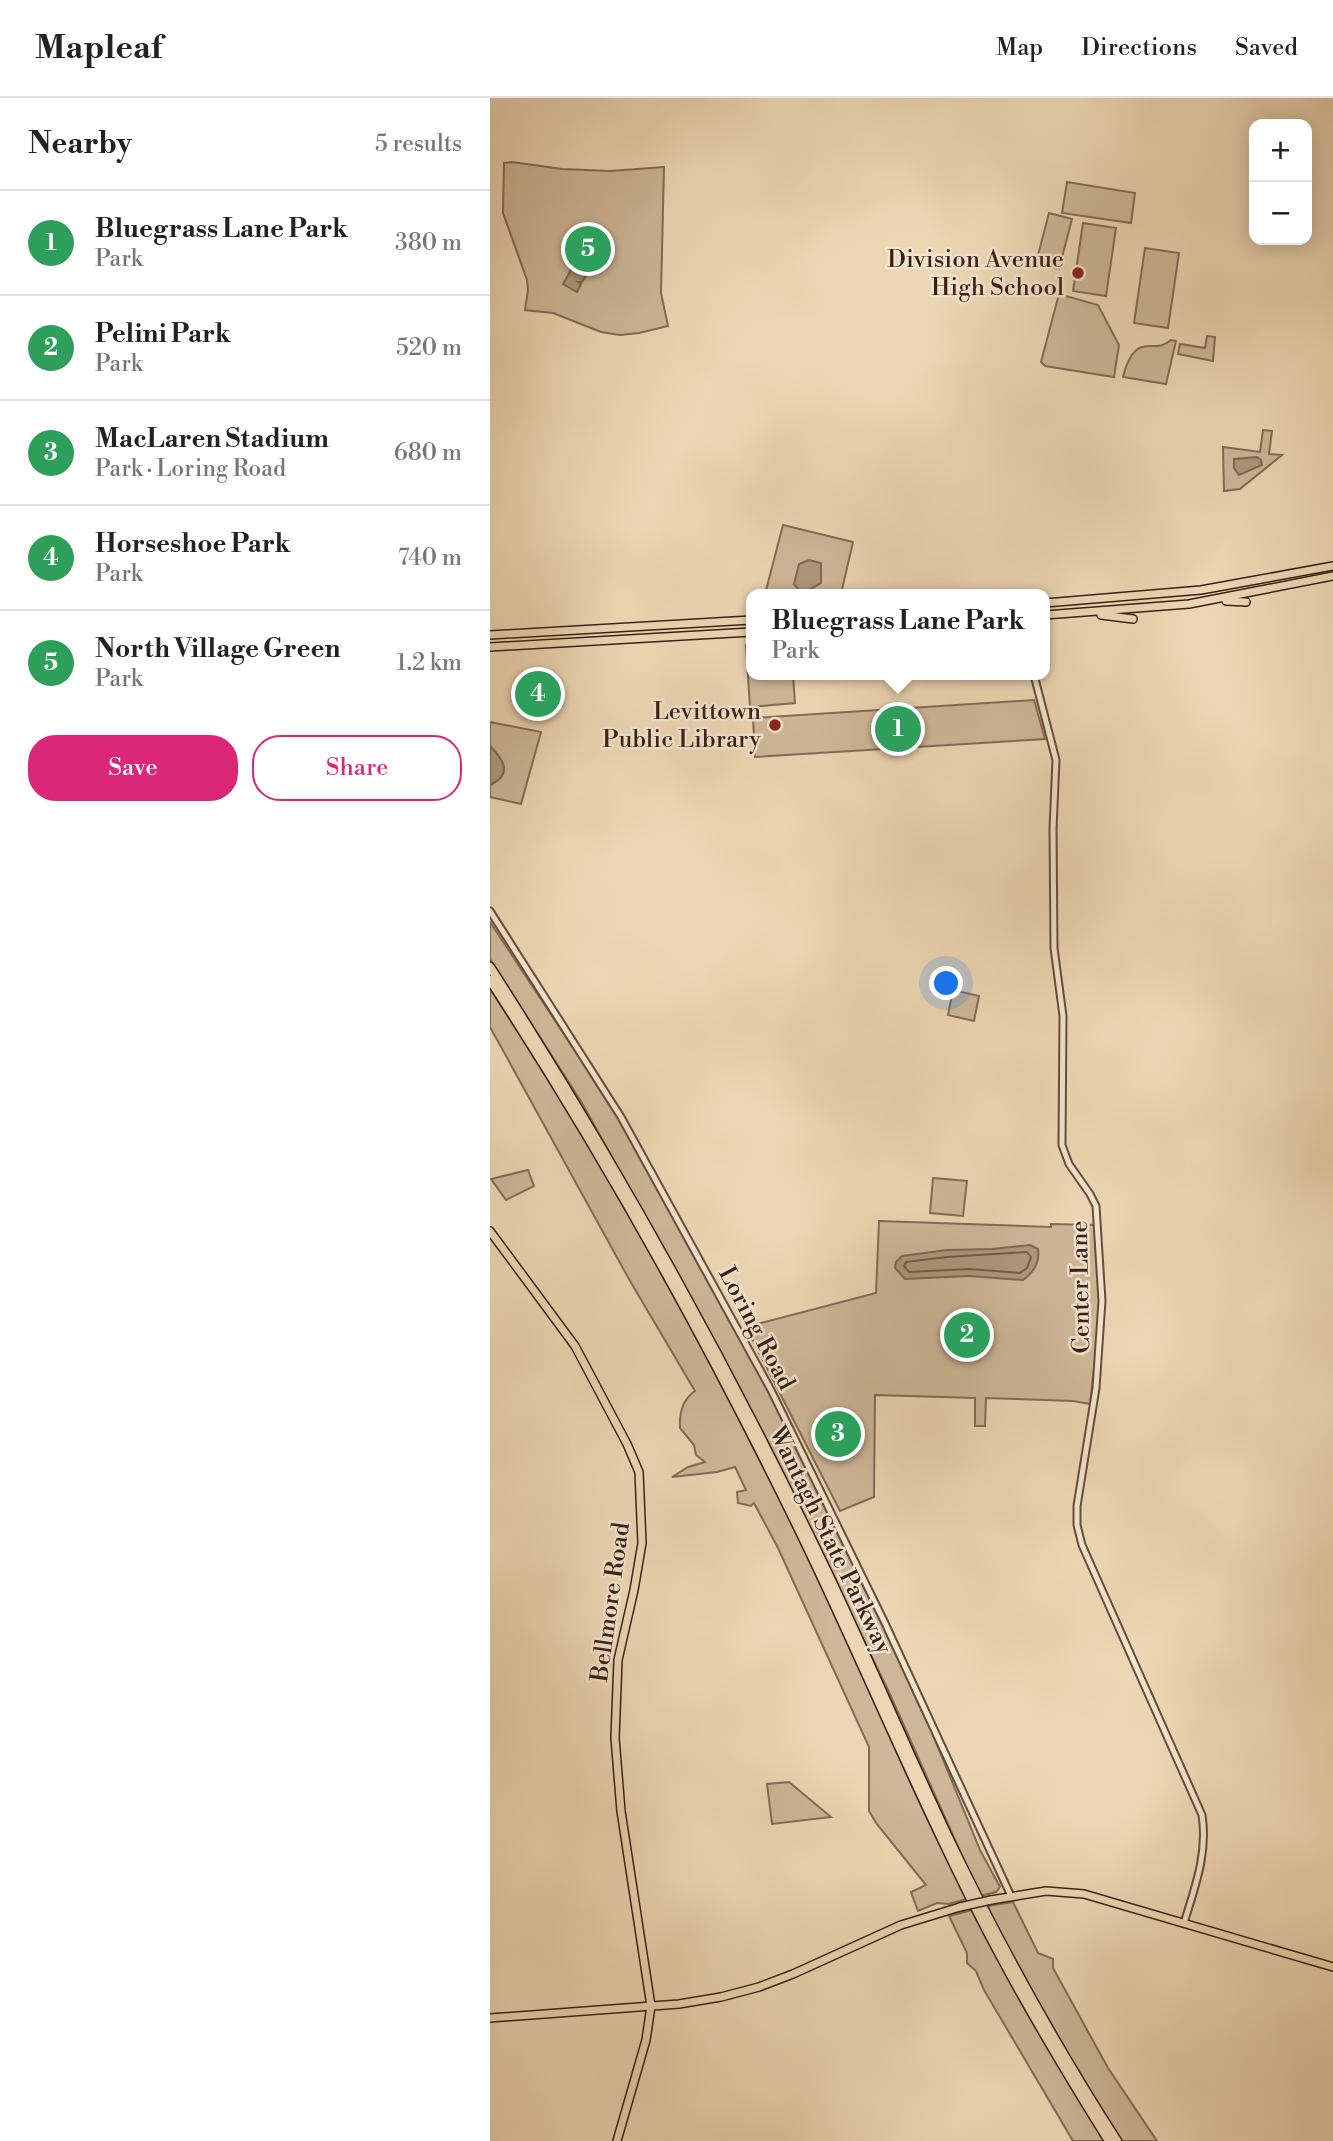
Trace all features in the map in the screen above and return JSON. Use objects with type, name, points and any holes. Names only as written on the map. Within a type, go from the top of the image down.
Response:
[{"type":"highway","name":"Wantagh State Parkway","points":[[490,967],[618,1173],[711,1342],[817,1550],[949,1839],[1014,1967],[1061,2051],[1117,2141]]},
{"type":"highway","name":"Wantagh State Parkway","points":[[490,980],[597,1152],[708,1351],[805,1543],[978,1913],[1023,1998],[1109,2141]]},
{"type":"main road","points":[[1050,603],[1201,590],[1333,566]]},
{"type":"main road","points":[[1050,615],[1212,600],[1332,577]]},
{"type":"main road","points":[[1162,595],[1163,606]]},
{"type":"main road","points":[[1212,600],[1246,602]]},
{"type":"main road","points":[[1083,612],[1133,619]]},
{"type":"main road","points":[[490,635],[746,620]]},
{"type":"main road","points":[[490,647],[746,632]]},
{"type":"main road","name":"Bellmore Road","points":[[490,1231],[575,1346],[639,1472],[642,1544],[618,1660],[615,1738],[621,1811],[651,2006],[646,2039],[617,2141]]},
{"type":"main road","points":[[490,2018],[706,2000],[759,1987],[793,1974],[901,1925],[991,1900],[1055,1891],[1084,1894],[1333,1967]]},
{"type":"street","name":"Center Lane","points":[[1035,680],[1056,760],[1053,829],[1054,948],[1063,1016],[1062,1145],[1069,1164],[1093,1198],[1099,1231],[1103,1316],[1096,1388],[1077,1506],[1077,1525],[1082,1545],[1202,1815],[1203,1859],[1184,1923]]},
{"type":"street","name":"Loring Road","points":[[490,912],[621,1117],[771,1390],[878,1609],[1011,1896]]},
{"type":"shaded area","points":[[504,163],[562,169],[610,171],[664,167],[661,293],[668,326],[620,335],[601,332],[553,313],[525,310],[527,280],[503,213]]},
{"type":"shaded area","points":[[1067,182],[1135,193],[1131,223],[1062,213]]},
{"type":"shaded area","points":[[1049,213],[1072,219],[1059,269],[1036,263]]},
{"type":"shaded area","points":[[1083,223],[1116,228],[1106,296],[1073,291]]},
{"type":"shaded area","points":[[1145,248],[1179,253],[1168,328],[1134,323]]},
{"type":"shaded area","points":[[1059,294],[1098,305],[1119,345],[1114,377],[1045,366],[1041,362]]},
{"type":"shaded area","points":[[1207,336],[1215,337],[1213,361],[1178,354],[1180,344],[1205,348]]},
{"type":"shaded area","points":[[1171,340],[1176,341],[1166,384],[1123,377],[1129,360],[1138,349],[1159,346]]},
{"type":"shaded area","points":[[1263,430],[1272,431],[1269,454],[1282,455],[1240,489],[1224,491],[1223,447],[1260,452]]},
{"type":"shaded area","points":[[783,525],[853,542],[842,589],[766,589]]},
{"type":"shaded area","points":[[556,680],[560,705],[556,708],[522,699],[517,692],[524,682]]},
{"type":"shaded area","points":[[748,680],[793,680],[795,703],[750,707]]},
{"type":"shaded area","points":[[1034,700],[1045,739],[755,757],[753,718]]},
{"type":"shaded area","points":[[490,722],[541,732],[521,804],[490,797]]},
{"type":"shaded area","points":[[490,922],[620,1119],[769,1390],[922,1708],[980,1850],[1000,1887],[996,1892],[980,1896],[889,1692],[740,1388],[582,1103],[490,959]]},
{"type":"shaded area","points":[[490,989],[587,1144],[721,1385],[851,1648],[918,1800],[967,1899],[949,1904],[937,1903],[918,1911],[911,1892],[926,1885],[869,1811],[869,1747],[778,1548],[754,1503],[751,1506],[738,1503],[737,1492],[746,1490],[735,1467],[717,1472],[672,1477],[688,1467],[705,1462],[696,1455],[694,1445],[680,1428],[682,1407],[695,1391],[630,1281],[490,1027]]},
{"type":"shaded area","points":[[953,990],[979,996],[974,1021],[948,1015]]},
{"type":"shaded area","points":[[528,1170],[534,1186],[506,1200],[491,1179]]},
{"type":"shaded area","points":[[933,1178],[967,1181],[963,1216],[930,1213]]},
{"type":"shaded area","points":[[879,1221],[1051,1227],[1051,1224],[1097,1225],[1100,1315],[1090,1404],[986,1398],[985,1426],[975,1426],[975,1398],[875,1395],[874,1497],[840,1511],[746,1327],[876,1293]]},
{"type":"shaded area","points":[[789,1782],[831,1817],[772,1824],[767,1784]]},
{"type":"shaded area","points":[[1013,1902],[1038,1953],[1053,1959],[1053,1968],[1108,2068],[1157,2141],[1122,2141],[1065,2051],[992,1920],[988,1906]]},
{"type":"shaded area","points":[[972,1910],[1042,2039],[1105,2141],[1073,2141],[984,1990],[976,1971],[967,1963],[967,1953],[949,1916]]},
{"type":"water","points":[[576,261],[590,269],[582,282],[578,282],[581,284],[577,292],[563,284]]},
{"type":"water","points":[[1257,457],[1262,465],[1239,475],[1234,468],[1234,459]]},
{"type":"water","points":[[809,560],[821,563],[821,583],[811,589],[798,589],[794,584],[799,564]]},
{"type":"water","points":[[906,717],[906,733],[880,734],[879,719],[888,718],[890,721],[890,718]]},
{"type":"water","points":[[490,746],[499,756],[504,772],[490,785]]},
{"type":"water","points":[[1030,1245],[1038,1249],[1038,1259],[1033,1271],[1023,1280],[969,1276],[905,1279],[895,1268],[896,1262],[902,1256],[947,1250]]},
{"type":"place","name":"North Village Green","points":[[588,249]]},
{"type":"place","name":"Division Avenue High School","points":[[1078,273]]},
{"type":"place","name":"Horseshoe Park","points":[[538,694]]},
{"type":"place","name":"Levittown Public Library","points":[[775,725]]},
{"type":"place","name":"Bluegrass Lane Park","points":[[898,729]]},
{"type":"place","name":"Pelini Park","points":[[967,1335]]},
{"type":"place","name":"MacLaren Stadium","points":[[838,1434]]}]
